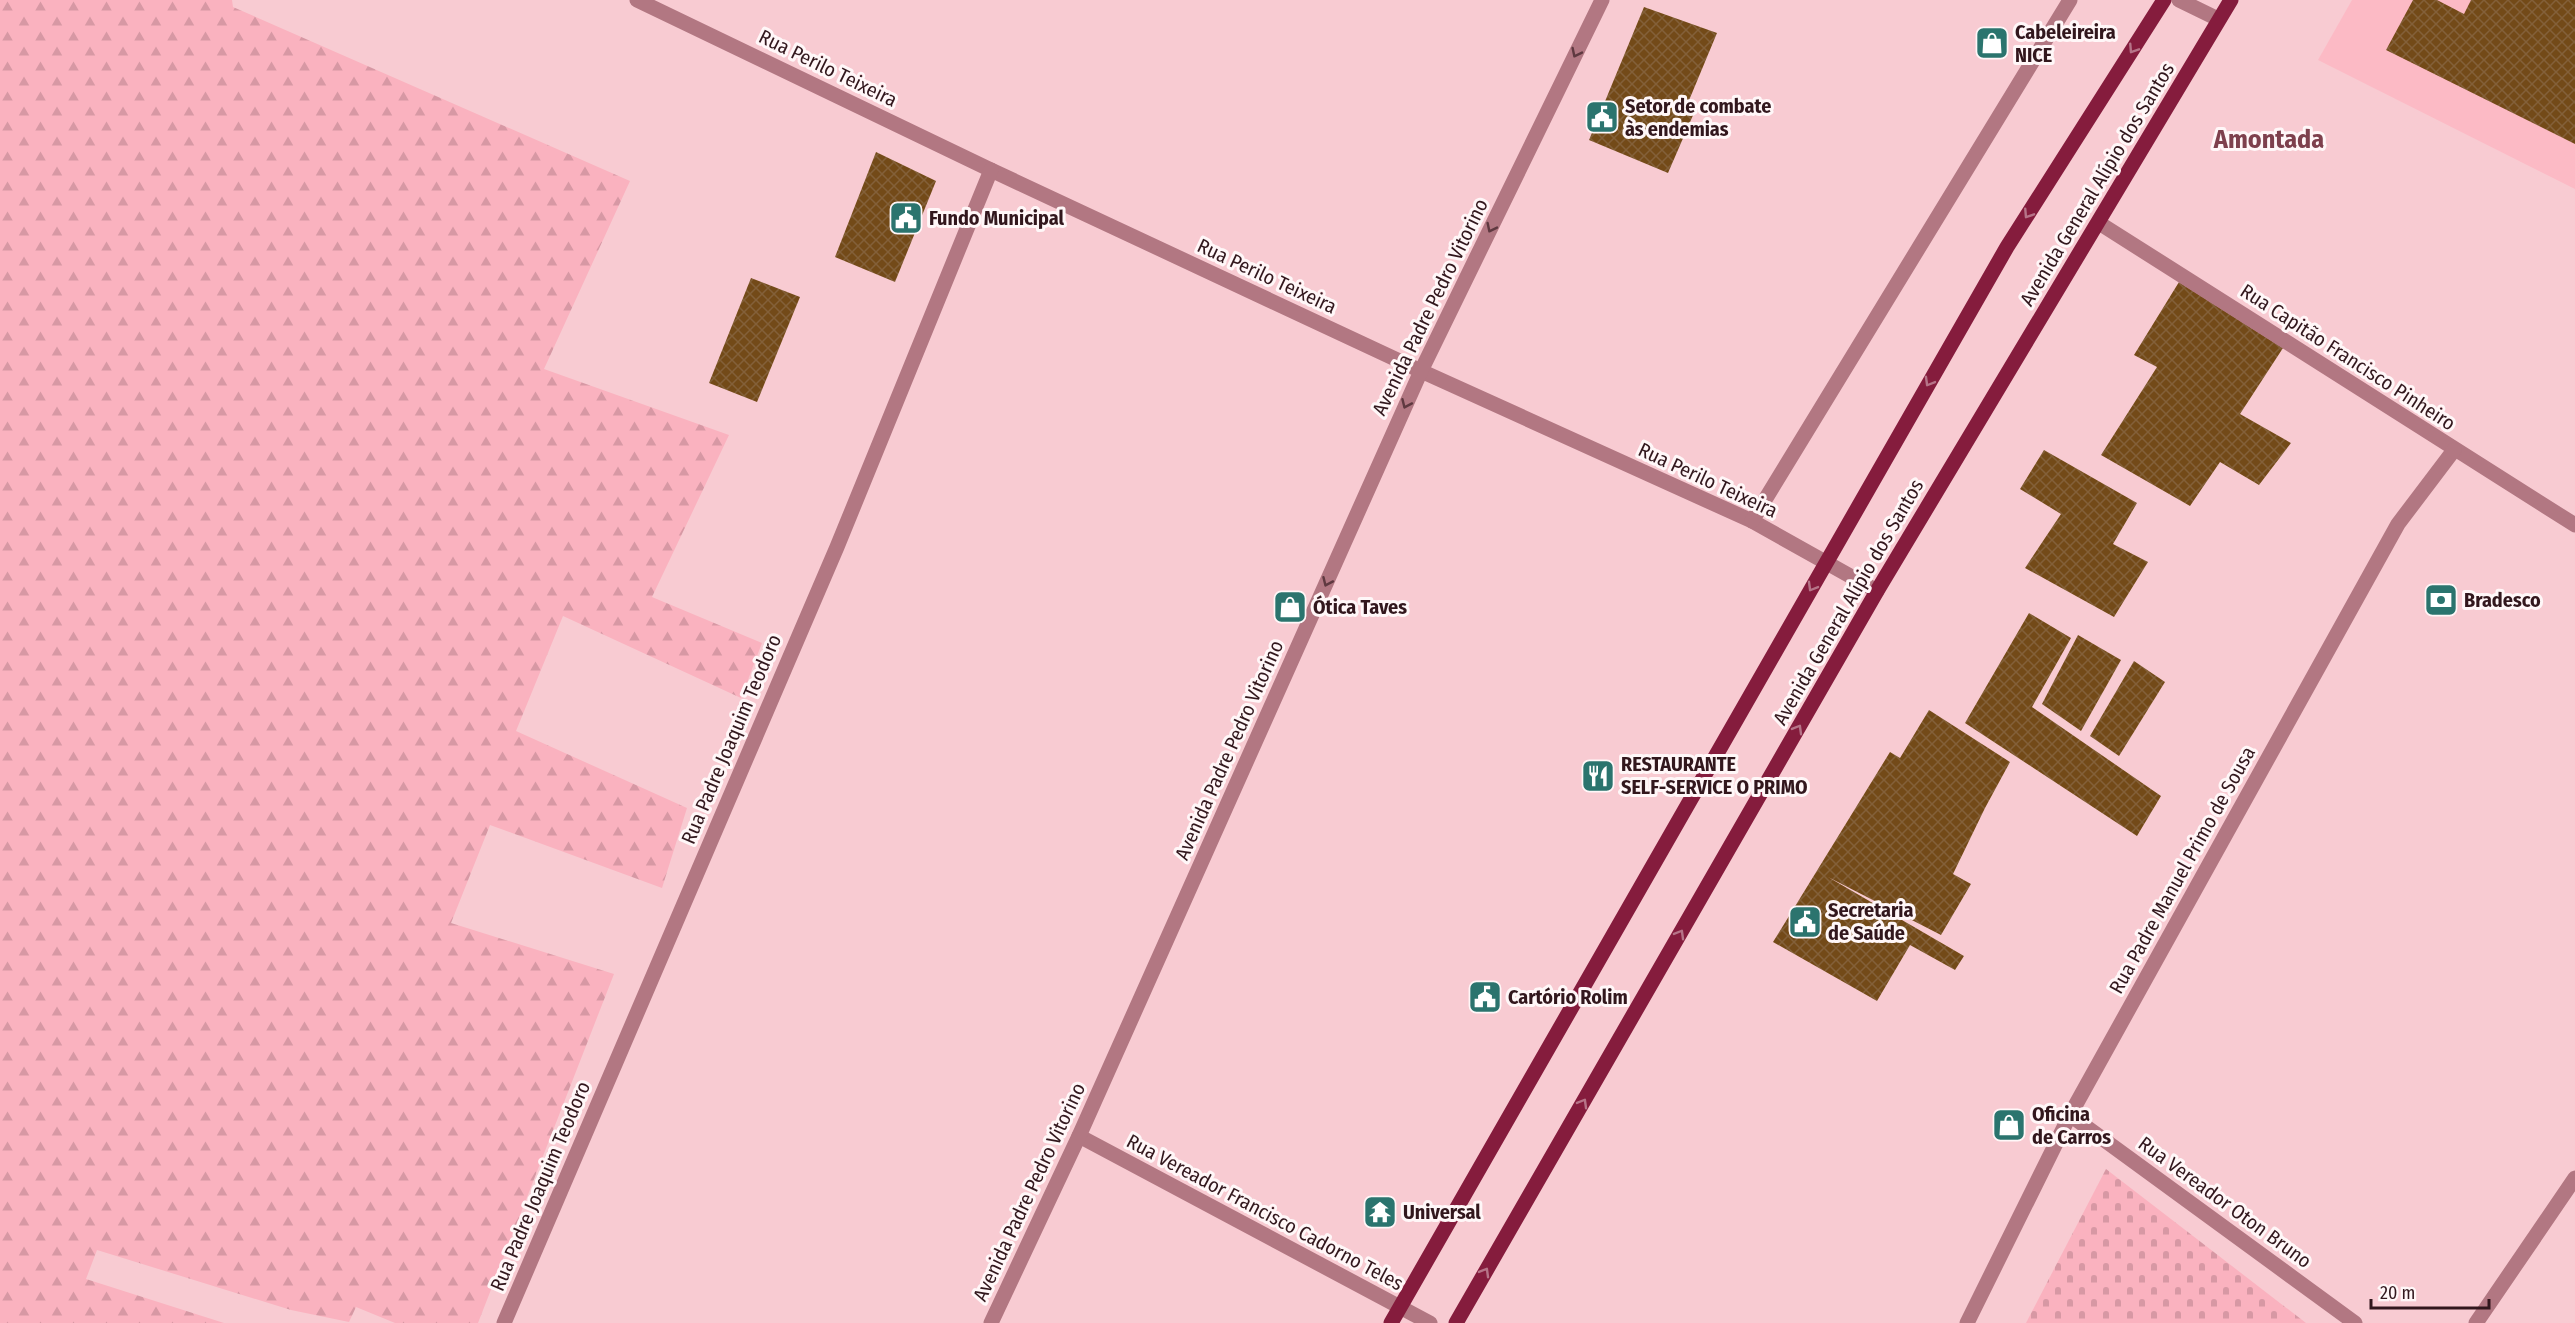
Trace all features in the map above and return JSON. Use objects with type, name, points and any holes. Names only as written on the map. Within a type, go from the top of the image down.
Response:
[{"type":"main road","name":"Avenida General Alípio dos Santos","points":[[1391,1323],[2007,246],[2164,0]]},
{"type":"main road","name":"Avenida General Alípio dos Santos","points":[[1456,1323],[1877,591],[2231,0]]},
{"type":"street","name":"Rua Perilo Teixeira","points":[[637,0],[991,170],[1421,371],[1752,521],[1877,591]]},
{"type":"street","name":"Avenida Padre Pedro Vitorino","points":[[991,1323],[1080,1136],[1421,371],[1602,0]]},
{"type":"street","points":[[1752,521],[2070,0]]},
{"type":"street","points":[[2179,0],[2218,19]]},
{"type":"street","name":"Rua Padre Joaquim Teodoro","points":[[507,1322],[837,547],[991,170]]},
{"type":"street","name":"Rua Capitão Francisco Pinheiro","points":[[2099,223],[2575,525]]},
{"type":"street","name":"Rua Padre Manuel Primo de Sousa","points":[[1967,1323],[2070,1115],[2398,524],[2454,450]]},
{"type":"street","name":"Rua Vereador Oton Bruno","points":[[2070,1115],[2355,1323]]},
{"type":"street","name":"Rua Vereador Francisco Cadorno Teles","points":[[1080,1136],[1430,1323]]},
{"type":"street","points":[[2476,1323],[2575,1178]]},
{"type":"shaded area","points":[[2352,0],[2575,0],[2575,189],[2318,60]]},
{"type":"green space","points":[[0,0],[232,0],[233,7],[630,181],[544,369],[729,435],[652,597],[762,643],[741,698],[563,616],[516,731],[687,808],[662,888],[490,825],[451,923],[614,974],[478,1323],[395,1323],[356,1307],[349,1322],[291,1310],[97,1250],[86,1279],[224,1323],[0,1323]]},
{"type":"green space","points":[[2106,1169],[2306,1323],[2026,1323]]},
{"type":"building","points":[[2413,0],[2437,0],[2464,14],[2471,0],[2575,0],[2575,144],[2386,50]]},
{"type":"building","points":[[1644,7],[1717,33],[1685,110],[1694,113],[1668,173],[1589,140]]},
{"type":"building","points":[[876,152],[936,181],[895,282],[835,257]]},
{"type":"building","points":[[751,278],[800,297],[757,402],[709,383]]},
{"type":"building","points":[[2179,282],[2283,348],[2240,414],[2291,443],[2259,485],[2220,462],[2190,506],[2101,455],[2157,367],[2134,355]]},
{"type":"building","points":[[2044,450],[2137,503],[2113,544],[2148,562],[2114,617],[2025,568],[2061,514],[2020,489]]},
{"type":"building","points":[[2029,613],[2071,638],[2032,707],[2161,796],[2137,836],[1965,723]]},
{"type":"building","points":[[2078,635],[2121,660],[2081,731],[2042,704]]},
{"type":"building","points":[[2134,661],[2165,682],[2119,756],[2090,736]]},
{"type":"building","points":[[1929,710],[2010,762],[1953,874],[1971,884],[1941,935],[1828,877],[1964,956],[1955,970],[1910,945],[1877,1001],[1773,942],[1890,752],[1900,758]]},
{"type":"place","name":"Cabeleireira NICE","points":[[1992,43]]},
{"type":"place","name":"Setor de combate às endemias","points":[[1602,117]]},
{"type":"place","name":"Fundo Municipal","points":[[906,218]]},
{"type":"place","name":"Bradesco","points":[[2441,600]]},
{"type":"place","name":"Ótica Taves","points":[[1290,607]]},
{"type":"place","name":"RESTAURANTE SELF-SERVICE O PRIMO","points":[[1598,776]]},
{"type":"place","name":"Secretaria de Saúde","points":[[1805,922]]},
{"type":"place","name":"Cartório Rolim","points":[[1485,997]]},
{"type":"place","name":"Oficina de Carros","points":[[2009,1125]]},
{"type":"place","name":"Universal","points":[[1380,1212]]},
{"type":"district","name":"Amontada","points":[[2269,139]]}]
